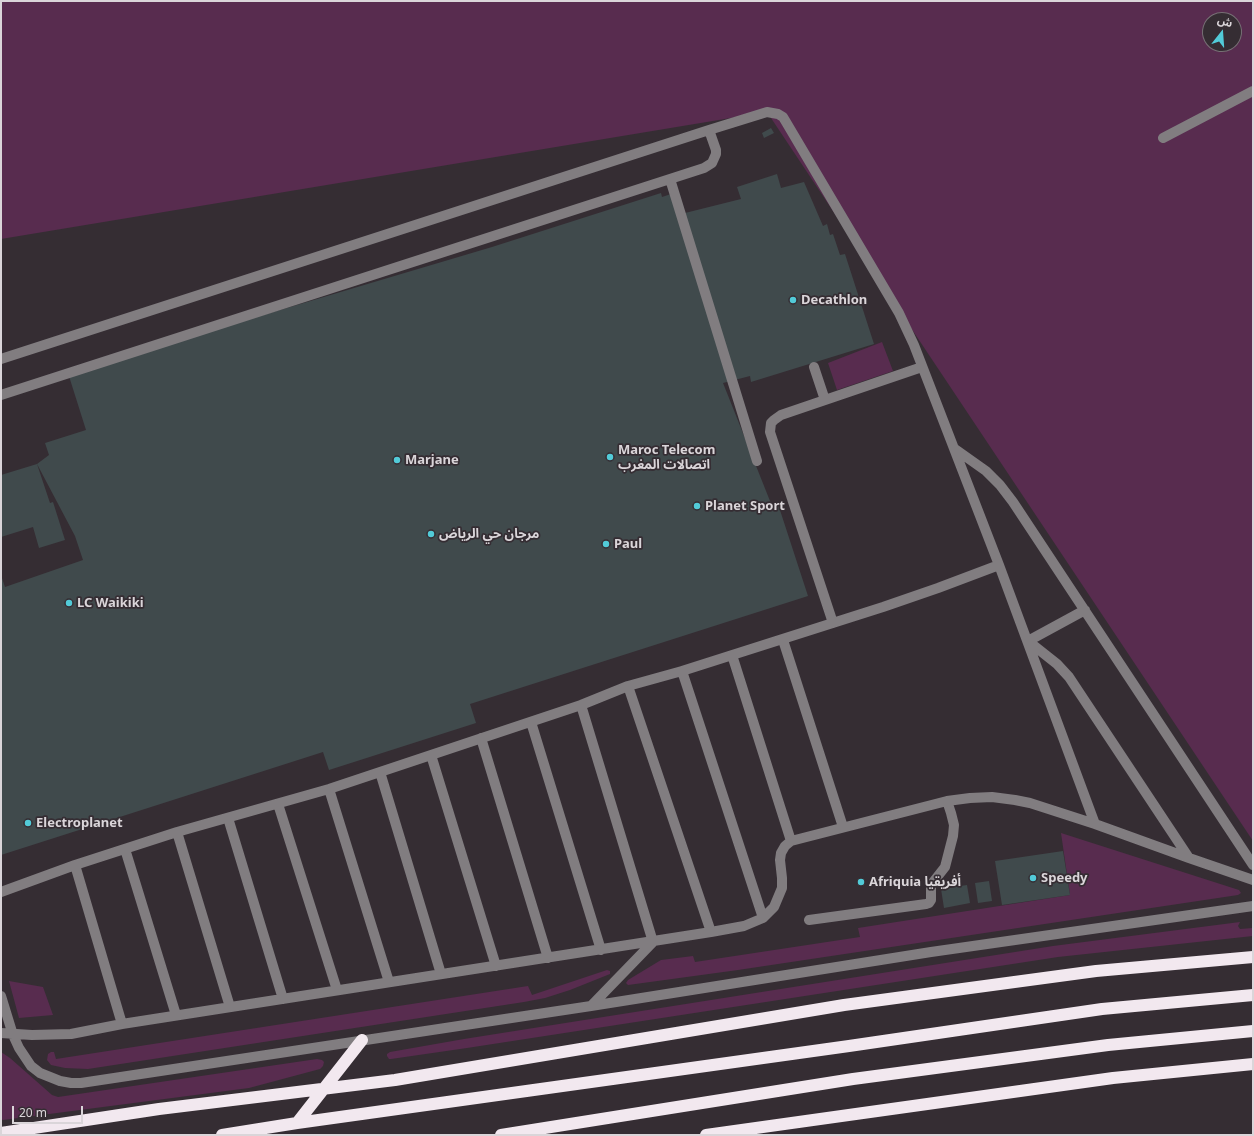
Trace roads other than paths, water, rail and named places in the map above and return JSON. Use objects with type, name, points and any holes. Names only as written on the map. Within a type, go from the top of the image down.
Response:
[{"type":"highway","points":[[1,1133],[159,1109],[395,1080],[851,1004],[1096,971],[1253,957]]},
{"type":"highway","points":[[222,1135],[297,1123],[857,1045],[1102,1009],[1253,995]]},
{"type":"highway","points":[[501,1135],[853,1079],[1108,1045],[1253,1031]]},
{"type":"highway","points":[[297,1123],[362,1040]]},
{"type":"highway","points":[[706,1135],[1113,1078],[1253,1064]]},
{"type":"lane","points":[[1163,138],[1253,91]]},
{"type":"lane","points":[[1,359],[709,130],[767,112],[778,114],[783,117],[899,313],[922,367],[1000,565],[1095,824]]},
{"type":"lane","points":[[1,395],[704,168],[712,163],[716,150],[709,130]]},
{"type":"lane","points":[[670,178],[757,461]]},
{"type":"lane","points":[[814,367],[821,401]]},
{"type":"lane","points":[[833,623],[770,432],[771,423],[777,416],[922,367]]},
{"type":"lane","points":[[955,450],[979,465],[1000,485],[1085,610],[1253,864]]},
{"type":"lane","points":[[1,892],[75,865],[177,832],[330,790],[581,705],[628,686],[783,640],[938,588],[1000,565]]},
{"type":"lane","points":[[1028,641],[1085,610]]},
{"type":"lane","points":[[783,640],[842,827]]},
{"type":"lane","points":[[1028,641],[1057,664],[1069,677],[1189,858]]},
{"type":"lane","points":[[732,655],[791,841]]},
{"type":"lane","points":[[682,671],[763,918]]},
{"type":"lane","points":[[628,686],[711,932]]},
{"type":"lane","points":[[581,705],[653,942]]},
{"type":"lane","points":[[531,722],[600,950]]},
{"type":"lane","points":[[481,738],[548,958]]},
{"type":"lane","points":[[431,755],[496,966]]},
{"type":"lane","points":[[380,772],[441,974]]},
{"type":"lane","points":[[330,790],[389,982]]},
{"type":"lane","points":[[1,1034],[71,1034],[176,1015],[653,942],[744,926],[763,918],[774,907],[779,898],[782,888],[781,853],[785,846],[791,841],[947,801],[970,798],[985,797],[1030,803],[1095,824],[1253,880]]},
{"type":"lane","points":[[809,920],[929,903],[931,886],[945,867],[953,836],[952,819],[947,801]]},
{"type":"lane","points":[[278,804],[337,990]]},
{"type":"lane","points":[[228,818],[283,999]]},
{"type":"lane","points":[[177,832],[230,1007]]},
{"type":"lane","points":[[125,849],[176,1015]]},
{"type":"lane","points":[[75,865],[122,1024]]},
{"type":"lane","points":[[1,996],[13,1035],[19,1048],[32,1066],[50,1078],[71,1083],[89,1082],[590,1006],[931,952],[1253,906]]},
{"type":"lane","points":[[590,1006],[653,942]]},
{"type":"place","name":"Decathlon","points":[[793,300]]},
{"type":"place","name":"Maroc Telecom اتصالات المغرب","points":[[610,457]]},
{"type":"place","name":"Marjane","points":[[397,460]]},
{"type":"place","name":"Planet Sport","points":[[697,506]]},
{"type":"place","name":"مرجان حي الرياض","points":[[431,534]]},
{"type":"place","name":"Paul","points":[[606,544]]},
{"type":"place","name":"LC Waikiki","points":[[69,603]]},
{"type":"place","name":"Electroplanet","points":[[28,823]]},
{"type":"place","name":"Speedy","points":[[1033,878]]},
{"type":"place","name":"Afriquia أفريقيا","points":[[861,882]]}]
